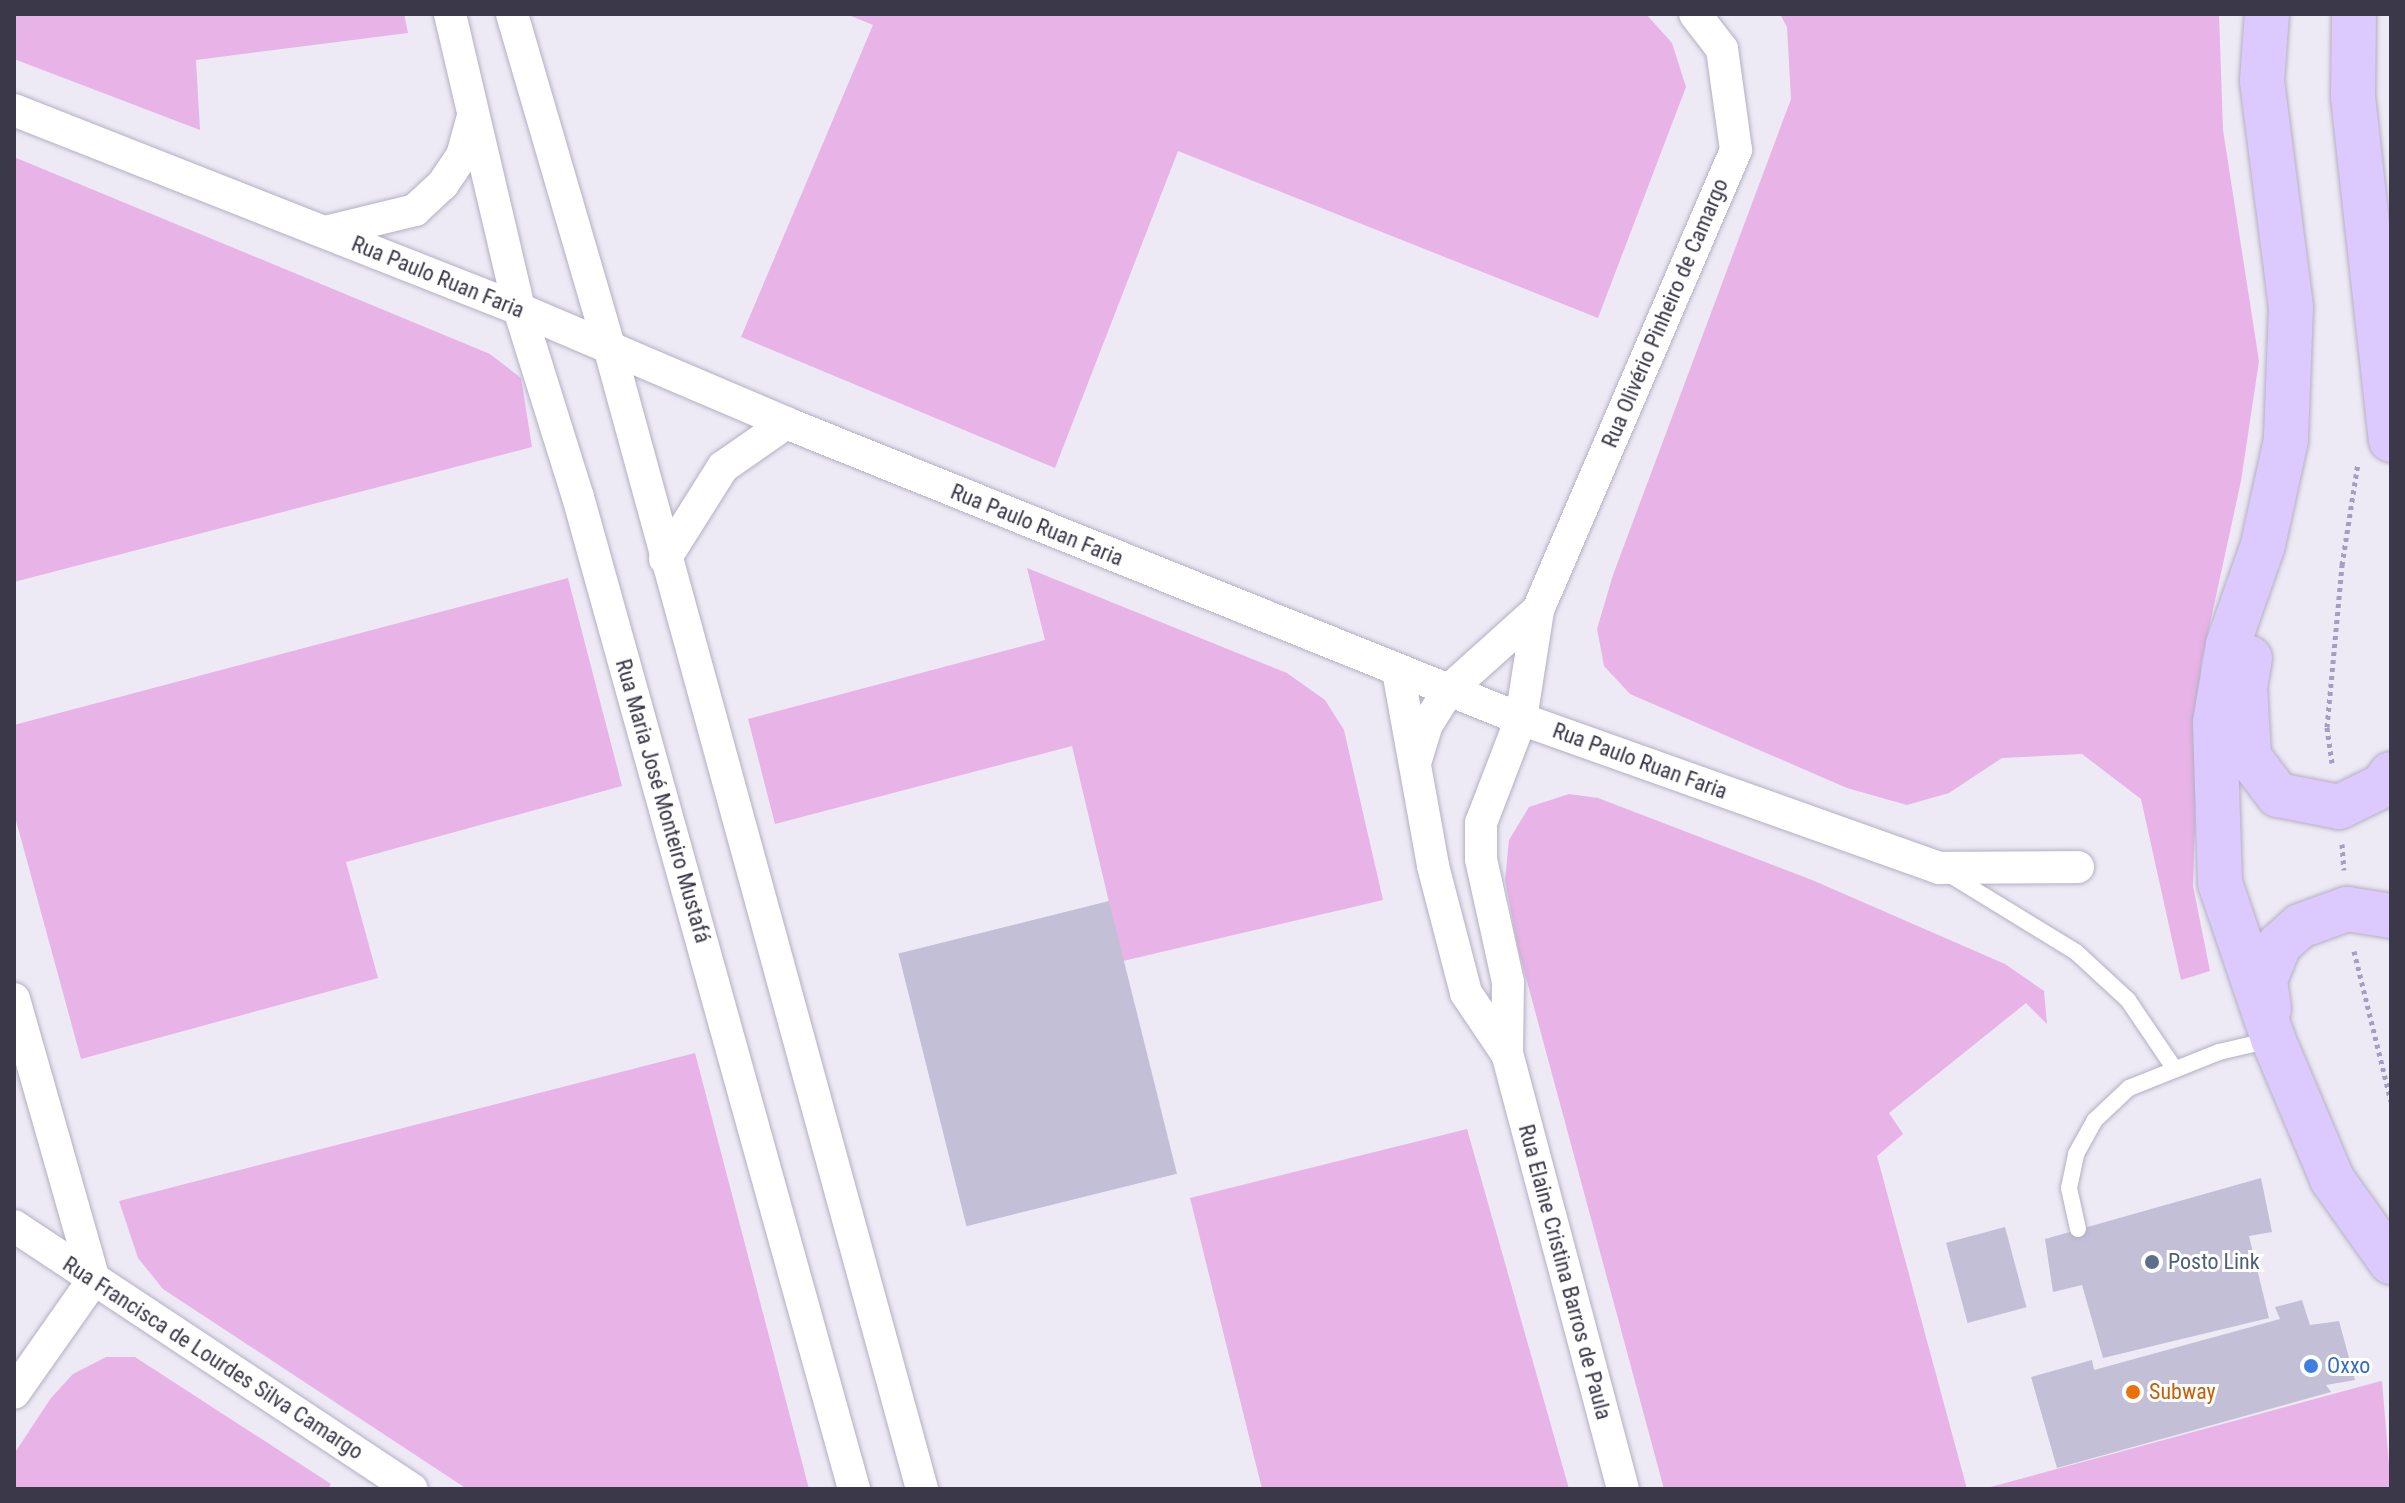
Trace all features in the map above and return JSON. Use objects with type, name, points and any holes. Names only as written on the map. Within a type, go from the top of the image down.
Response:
[{"type":"main road","points":[[2267,14],[2262,81],[2291,307],[2286,440],[2263,545],[2228,645],[2215,723],[2220,883],[2273,1039],[2332,1179],[2391,1262]]},
{"type":"main road","points":[[2354,14],[2353,97],[2374,447]]},
{"type":"main road","points":[[2263,545],[2262,591],[2245,687],[2249,757],[2278,795],[2339,807],[2382,786],[2391,774]]},
{"type":"main road","points":[[2273,1039],[2265,980],[2279,945],[2300,926],[2347,909],[2391,916]]},
{"type":"street","name":"Rua Maria José Monteiro Mustafá","points":[[450,14],[519,309],[578,497],[854,1489]]},
{"type":"street","points":[[512,14],[610,350],[922,1489]]},
{"type":"street","name":"Rua Olivério Pinheiro de Camargo","points":[[1521,719],[1538,610],[1736,150],[1722,49],[1695,14]]},
{"type":"street","name":"Rua Paulo Ruan Faria","points":[[14,110],[519,309],[786,423],[1521,719],[1939,868],[2078,867]]},
{"type":"street","name":"Rua Maria José Monteiro Mustafá","points":[[325,232],[415,210],[443,184],[462,156],[473,113]]},
{"type":"street","points":[[665,559],[723,467],[786,423]]},
{"type":"street","name":"Rua Olivério Pinheiro de Camargo","points":[[1448,691],[1538,610]]},
{"type":"street","name":"Rua Elaine Cristina Barros de Paula","points":[[1398,671],[1413,770],[1466,993],[1507,1054]]},
{"type":"street","name":"Rua Elaine Cristina Barros de Paula","points":[[1413,770],[1426,726],[1448,691]]},
{"type":"street","name":"Rua Elaine Cristina Barros de Paula","points":[[1521,719],[1500,762],[1481,823],[1481,859],[1508,982],[1507,1054],[1623,1489]]},
{"type":"street","points":[[14,999],[94,1279],[14,1393]]},
{"type":"street","name":"Rua Francisca de Lourdes Silva Camargo","points":[[14,1226],[412,1489]]},
{"type":"lane","points":[[1939,868],[2076,952],[2128,1000],[2174,1068]]},
{"type":"lane","points":[[2078,1229],[2069,1188],[2076,1154],[2095,1120],[2129,1088],[2174,1068],[2273,1039]]},
{"type":"path","points":[[2374,447],[2327,727],[2357,976],[2391,1102]]},
{"type":"shaded area","points":[[14,14],[404,14],[408,33],[196,60],[200,130],[14,59]]},
{"type":"shaded area","points":[[846,14],[1646,14],[1672,43],[1686,87],[1598,318],[1178,151],[1055,468],[741,337],[873,25]]},
{"type":"shaded area","points":[[1780,14],[2219,14],[2223,130],[2259,361],[2241,481],[2201,665],[2193,886],[2210,971],[2181,980],[2141,799],[2082,754],[2002,758],[1949,793],[1907,805],[1847,788],[1630,694],[1604,666],[1597,629],[1613,575],[1791,99],[1787,27]]},
{"type":"shaded area","points":[[14,157],[490,354],[521,378],[532,447],[14,582]]},
{"type":"shaded area","points":[[1027,568],[1287,673],[1325,700],[1344,730],[1383,900],[1123,961],[1072,746],[775,824],[748,719],[1045,640]]},
{"type":"shaded area","points":[[568,578],[622,786],[346,862],[378,978],[81,1059],[14,813],[14,725]]},
{"type":"shaded area","points":[[1569,794],[1598,798],[1812,880],[2005,964],[2044,991],[2047,1024],[2026,1003],[1889,1113],[1903,1134],[1877,1156],[1967,1489],[1664,1489],[1518,948],[1505,880],[1509,840],[1529,807]]},
{"type":"shaded area","points":[[695,1053],[809,1489],[467,1489],[163,1289],[138,1258],[119,1201]]},
{"type":"shaded area","points":[[1467,1129],[1569,1489],[1262,1489],[1190,1198]]},
{"type":"shaded area","points":[[106,1357],[135,1357],[331,1484],[328,1489],[14,1489],[14,1454],[51,1398],[73,1374]]},
{"type":"shaded area","points":[[2381,1381],[2391,1489],[1983,1489]]},
{"type":"building","points":[[1109,901],[1177,1174],[966,1226],[898,953]]},
{"type":"building","name":"Posto Link","points":[[2261,1178],[2272,1232],[2249,1236],[2269,1318],[2103,1358],[2082,1285],[2053,1292],[2045,1239]]},
{"type":"building","points":[[2005,1227],[2026,1307],[1968,1323],[1946,1243]]},
{"type":"building","points":[[2302,1300],[2310,1325],[2339,1321],[2355,1380],[2326,1385],[2331,1392],[2057,1468],[2031,1377],[2092,1360],[2094,1370],[2280,1319],[2275,1307]]},
{"type":"place","name":"Posto Link","points":[[2152,1262]]},
{"type":"place","name":"Oxxo","points":[[2311,1366]]},
{"type":"place","name":"Subway","points":[[2133,1392]]}]
